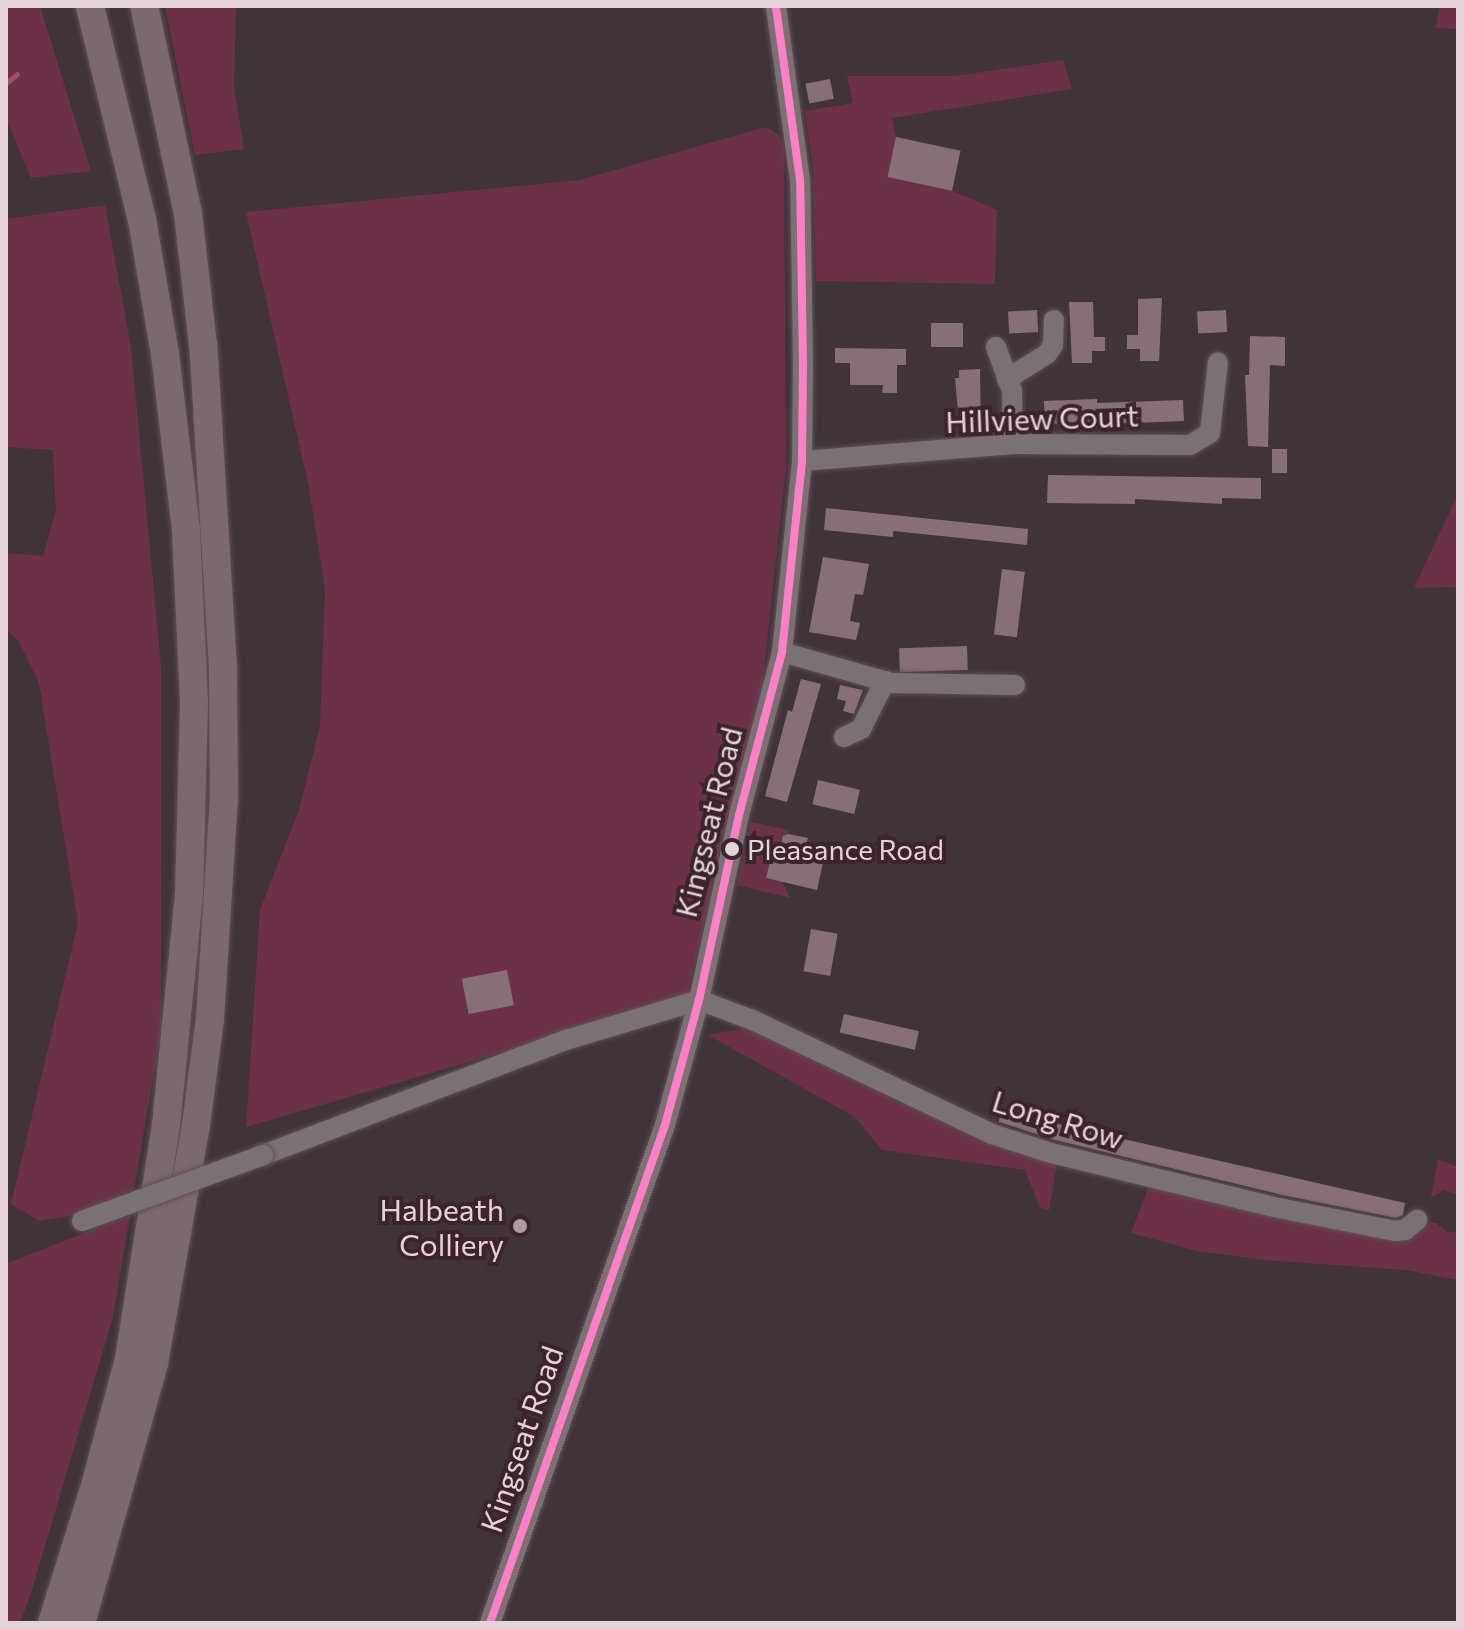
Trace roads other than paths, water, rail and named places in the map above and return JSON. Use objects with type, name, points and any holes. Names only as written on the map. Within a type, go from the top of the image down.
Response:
[{"type":"highway","points":[[71,6],[124,159]]},
{"type":"highway","points":[[52,1623],[95,1486],[129,1359],[180,1015],[189,896],[194,701],[186,530],[165,354],[139,220],[90,6]]},
{"type":"highway","points":[[124,6],[170,152]]},
{"type":"highway","points":[[81,1623],[154,1363],[196,1125],[210,1019],[224,795],[223,668],[213,484],[182,216],[144,6]]},
{"type":"street","name":"Kingseat Road","points":[[490,1623],[665,1125],[699,1000],[735,831],[782,652],[802,461],[800,180],[776,6]]},
{"type":"street","points":[[1007,379],[1047,354],[1053,345],[1054,320]]},
{"type":"street","points":[[996,347],[1012,391],[1013,444]]},
{"type":"street","name":"Hillview Court","points":[[802,461],[1013,444],[1190,445],[1210,433],[1218,362]]},
{"type":"street","points":[[782,652],[885,681],[1015,685]]},
{"type":"street","points":[[844,737],[861,729],[885,681]]},
{"type":"street","points":[[80,1222],[566,1040],[699,1000]]},
{"type":"street","name":"Long Row","points":[[699,1000],[755,1021],[992,1134],[1051,1153],[1279,1208],[1395,1231],[1405,1230],[1417,1220]]},
{"type":"waterway","points":[[6,83],[17,74]]},
{"type":"place","name":"Pleasance Road","points":[[732,849]]},
{"type":"place","name":"Halbeath Colliery","points":[[520,1226]]}]
